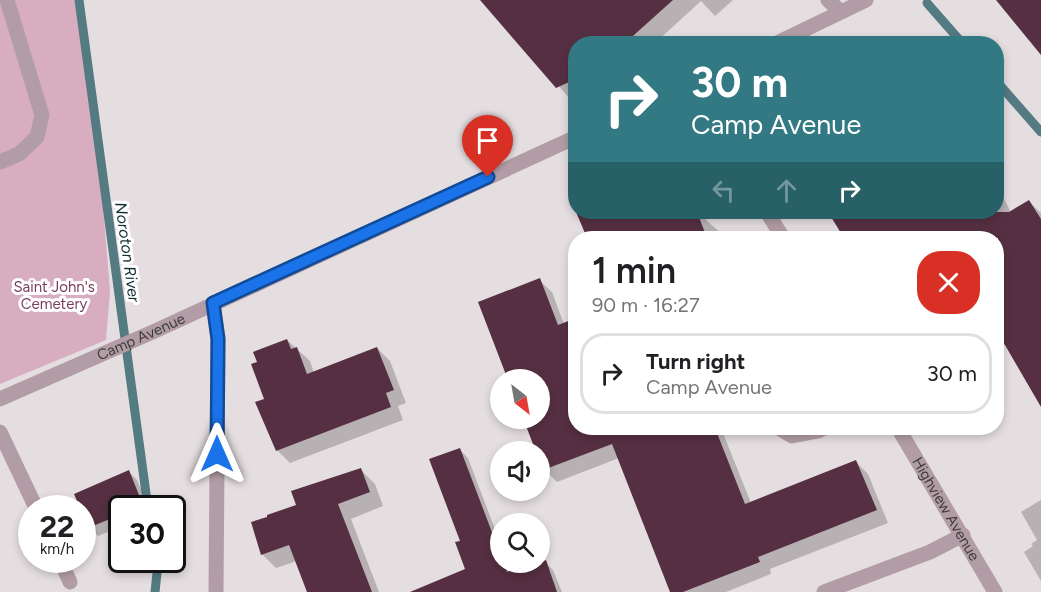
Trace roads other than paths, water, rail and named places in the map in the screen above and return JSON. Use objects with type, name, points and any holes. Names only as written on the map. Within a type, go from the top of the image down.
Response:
[{"type":"street","points":[[0,162],[19,154],[37,137],[42,115],[8,0]]},
{"type":"street","points":[[828,0],[841,12]]},
{"type":"street","points":[[792,36],[866,0]]},
{"type":"street","name":"Camp Avenue","points":[[0,399],[154,331],[568,141]]},
{"type":"street","points":[[213,303],[218,339],[216,592]]},
{"type":"street","points":[[0,432],[30,495]]},
{"type":"street","name":"Highview Avenue","points":[[902,435],[995,592]]},
{"type":"street","points":[[824,592],[930,552],[963,535]]},
{"type":"street","points":[[66,573],[70,582]]},
{"type":"waterway","name":"Noroton River","points":[[79,0],[146,495]]},
{"type":"waterway","points":[[927,3],[956,36]]},
{"type":"waterway","points":[[1004,90],[1041,132]]},
{"type":"waterway","name":"Noroton River","points":[[155,592],[157,573]]},
{"type":"park label","name":"Saint John's Cemetery","points":[[54,296]]}]
